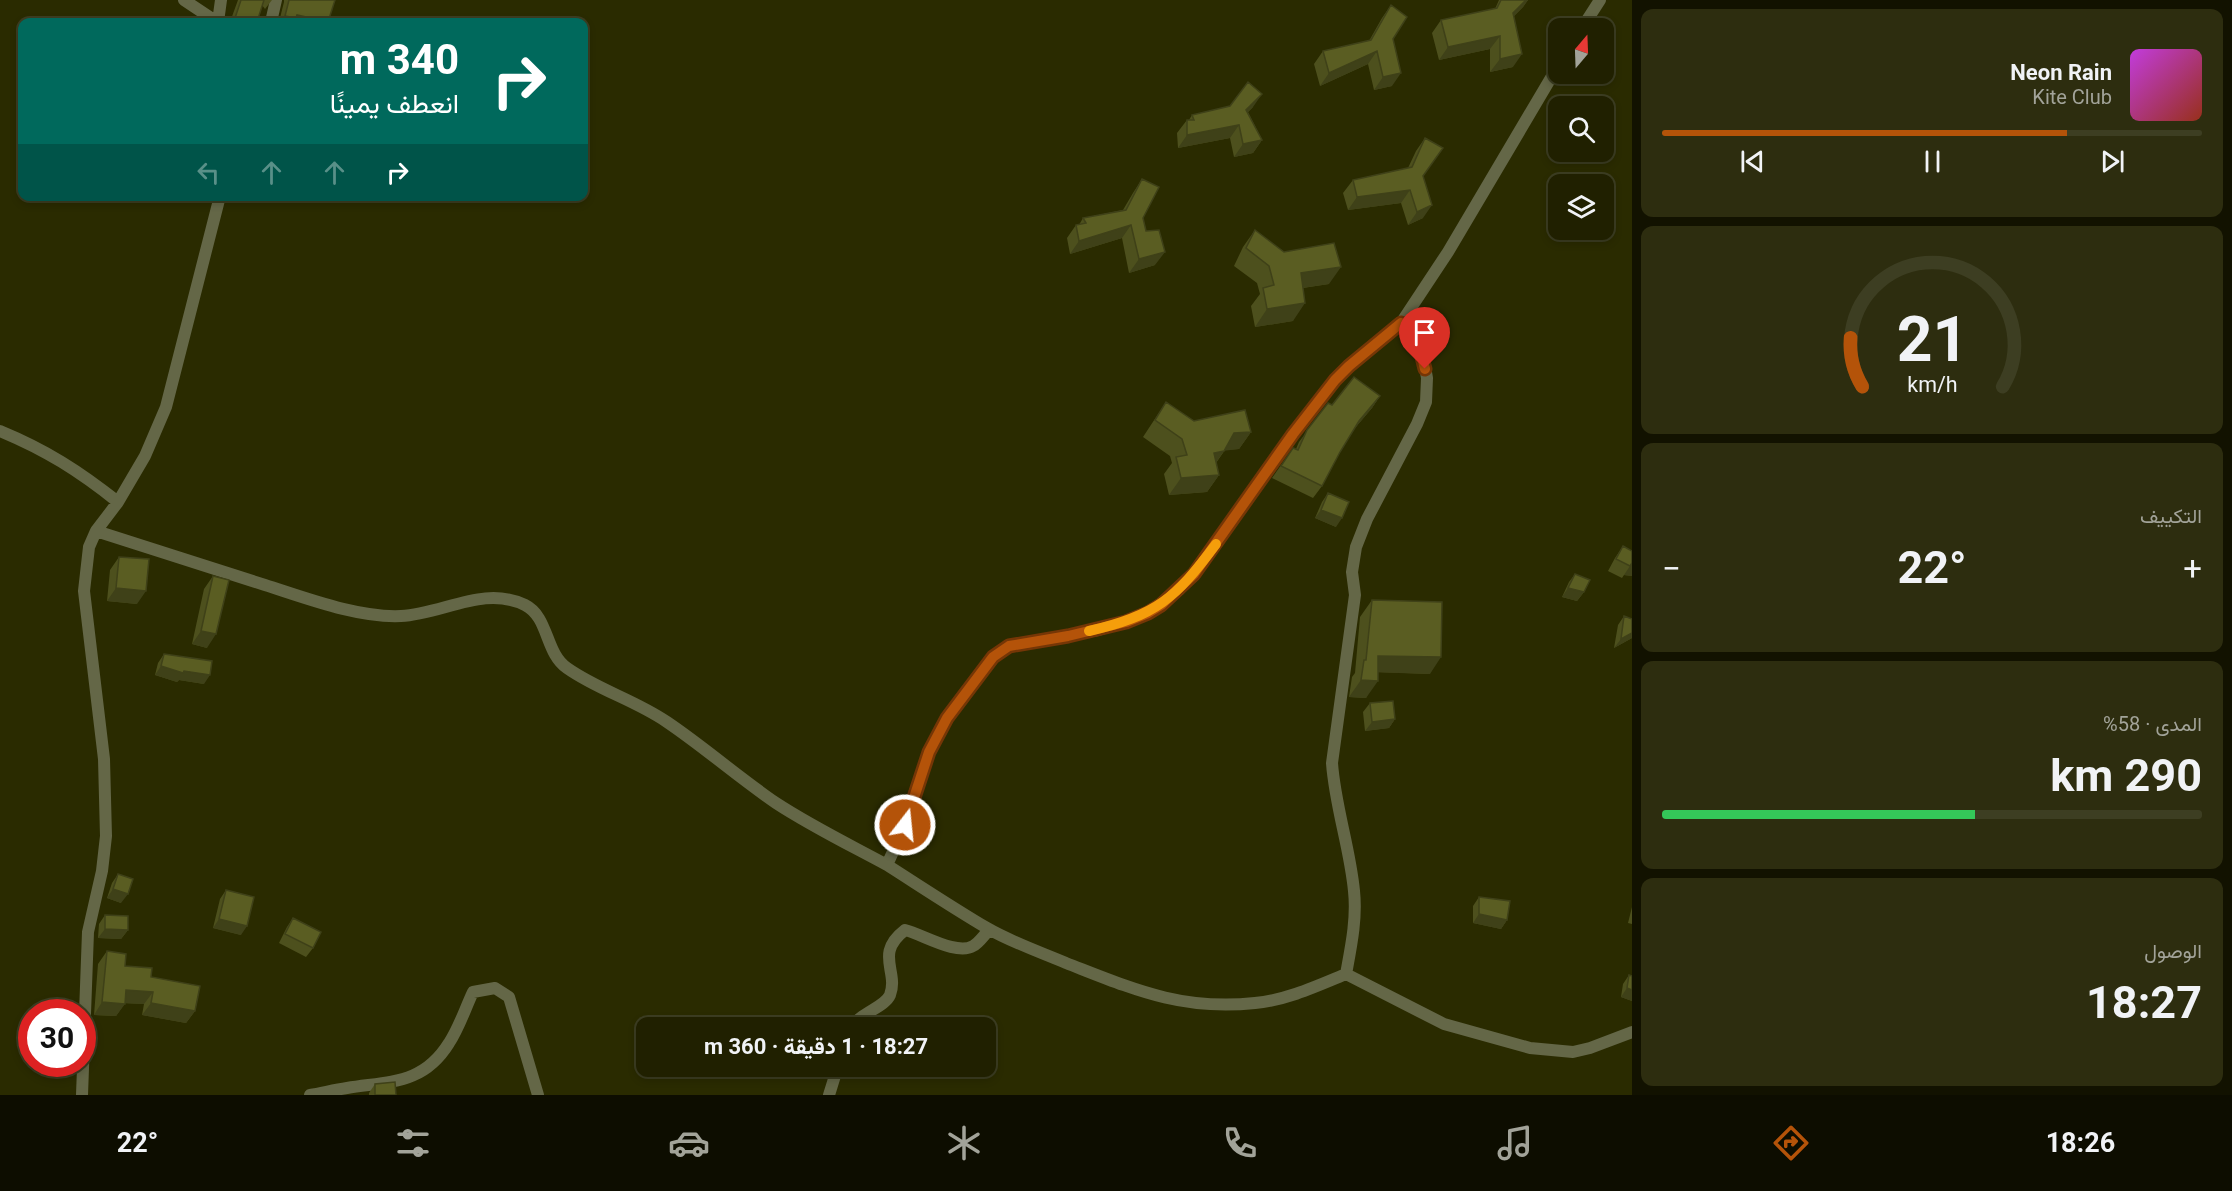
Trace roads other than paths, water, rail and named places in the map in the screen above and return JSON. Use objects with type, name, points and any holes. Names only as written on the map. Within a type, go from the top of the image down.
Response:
[{"type":"street","points":[[184,0],[212,18]]},
{"type":"street","points":[[219,18],[221,0]]},
{"type":"street","points":[[272,18],[276,0]]},
{"type":"street","points":[[1588,18],[1600,0]]},
{"type":"street","points":[[886,866],[905,825],[929,752],[947,718],[993,657],[1009,646],[1068,636],[1126,622],[1148,613],[1161,605],[1194,574],[1293,434],[1335,380],[1401,323],[1448,252],[1548,83]]},
{"type":"street","points":[[82,1095],[88,932],[102,871],[106,836],[104,759],[84,591],[89,547],[96,531],[118,502],[145,456],[166,407],[219,201]]},
{"type":"street","points":[[1346,974],[1354,919],[1354,892],[1332,763],[1355,595],[1352,572],[1354,555],[1368,519],[1426,402],[1427,378],[1424,361],[1401,323]]},
{"type":"street","points":[[0,430],[37,446],[80,472],[118,502]]},
{"type":"street","points":[[96,531],[288,592],[372,614],[403,616],[417,614],[490,597],[511,600],[527,606],[537,615],[551,650],[556,659],[565,667],[640,705],[666,721],[777,803],[886,866],[989,930],[1141,992],[1180,1001],[1216,1004],[1255,1003],[1299,993],[1346,974],[1444,1024],[1530,1048],[1573,1052],[1632,1032]]},
{"type":"street","points":[[861,1017],[889,998],[891,982],[888,953],[905,930],[964,949],[972,946],[989,930]]},
{"type":"street","points":[[310,1095],[346,1088],[394,1083],[418,1074],[437,1059],[450,1042],[473,992],[495,988],[509,997],[538,1095]]},
{"type":"street","points":[[829,1095],[835,1077]]}]
